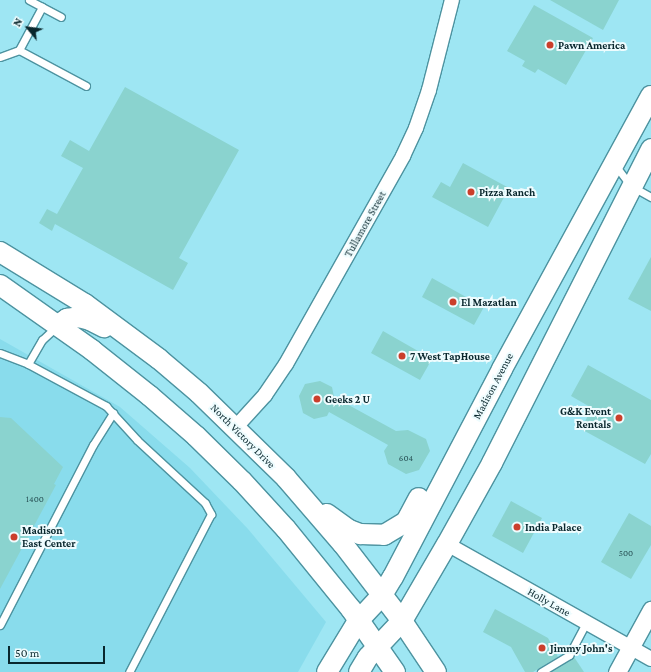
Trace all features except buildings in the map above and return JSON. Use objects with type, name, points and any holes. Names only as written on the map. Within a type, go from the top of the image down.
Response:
[{"type":"main road","name":"Madison Avenue","points":[[328,672],[358,621],[382,594],[393,577],[502,369],[651,96]]},
{"type":"main road","points":[[359,672],[368,657],[402,621],[447,544],[492,462],[651,149]]},
{"type":"main road","name":"North Victory Drive","points":[[0,252],[85,304],[159,358],[235,428],[286,478],[343,544],[402,621],[436,672]]},
{"type":"main road","points":[[0,285],[58,325],[150,396],[196,436],[242,481],[286,529],[351,609],[395,672]]},
{"type":"main road","points":[[58,325],[67,319],[79,317],[104,326],[124,342],[184,380]]},
{"type":"main road","points":[[286,478],[330,516],[349,530],[360,534],[377,536],[394,531],[406,522],[459,424],[502,369]]},
{"type":"street","name":"Tullamore Street","points":[[235,428],[265,395],[286,364],[403,156],[416,128],[429,90],[452,0]]},
{"type":"street","name":"Holly Lane","points":[[447,544],[651,659]]},
{"type":"street","points":[[616,672],[651,610]]},
{"type":"lane","points":[[29,0],[61,17]]},
{"type":"lane","points":[[0,57],[19,50],[42,7]]},
{"type":"lane","points":[[19,50],[86,86]]},
{"type":"lane","points":[[614,163],[631,186],[651,198]]},
{"type":"lane","points":[[28,364],[42,340],[58,325]]},
{"type":"lane","points":[[0,353],[28,364],[106,406],[137,440],[205,503],[211,514],[129,672]]},
{"type":"lane","points":[[0,624],[94,445],[113,413]]},
{"type":"lane","points":[[541,672],[569,655],[586,623]]},
{"type":"shaded area","points":[[0,339],[120,407],[190,468],[248,529],[326,622],[298,672],[0,672]]},
{"type":"place","name":"Pawn America","points":[[550,45]]},
{"type":"place","name":"Pizza Ranch","points":[[471,192]]},
{"type":"place","name":"El Mazatlan","points":[[453,302]]},
{"type":"place","name":"7 West TapHouse","points":[[402,356]]},
{"type":"place","name":"Geeks 2 U","points":[[317,399]]},
{"type":"place","name":"G&K Event Rentals","points":[[619,418]]},
{"type":"place","name":"India Palace","points":[[517,527]]},
{"type":"place","name":"Madison East Center","points":[[14,537]]},
{"type":"place","name":"Jimmy John's","points":[[542,648]]}]
